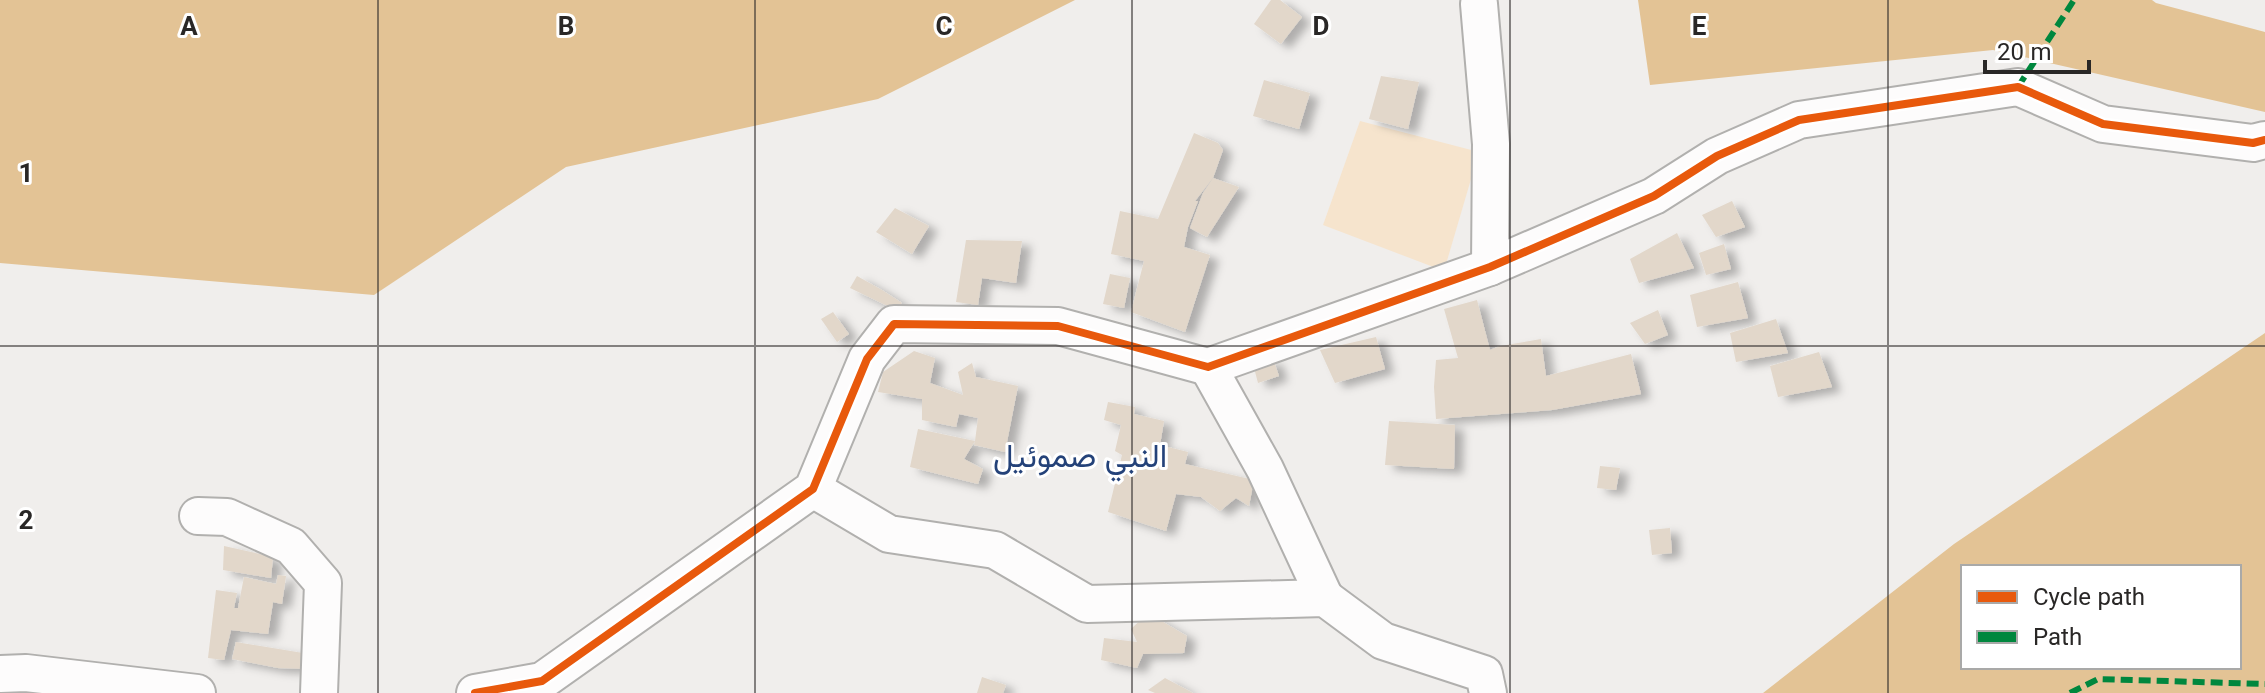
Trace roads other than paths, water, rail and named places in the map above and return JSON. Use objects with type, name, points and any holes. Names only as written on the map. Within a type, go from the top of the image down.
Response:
[{"type":"street","points":[[1479,4],[1491,144],[1490,267]]},
{"type":"street","points":[[475,693],[542,681],[813,489],[867,359],[894,324],[1058,326],[1208,367],[1490,267],[1654,196],[1717,156],[1799,120],[2018,87],[2103,124],[2253,143],[2265,140]]},
{"type":"street","points":[[1208,367],[1265,469],[1325,598],[1383,641],[1484,674],[1488,693]]},
{"type":"street","points":[[813,489],[889,534],[995,550],[1087,604],[1325,598]]},
{"type":"street","points":[[198,516],[227,517],[291,546],[323,583],[319,693]]},
{"type":"street","points":[[0,674],[26,673],[197,693]]},
{"type":"district","name":"النبي صموئيل","points":[[1080,456]]}]
